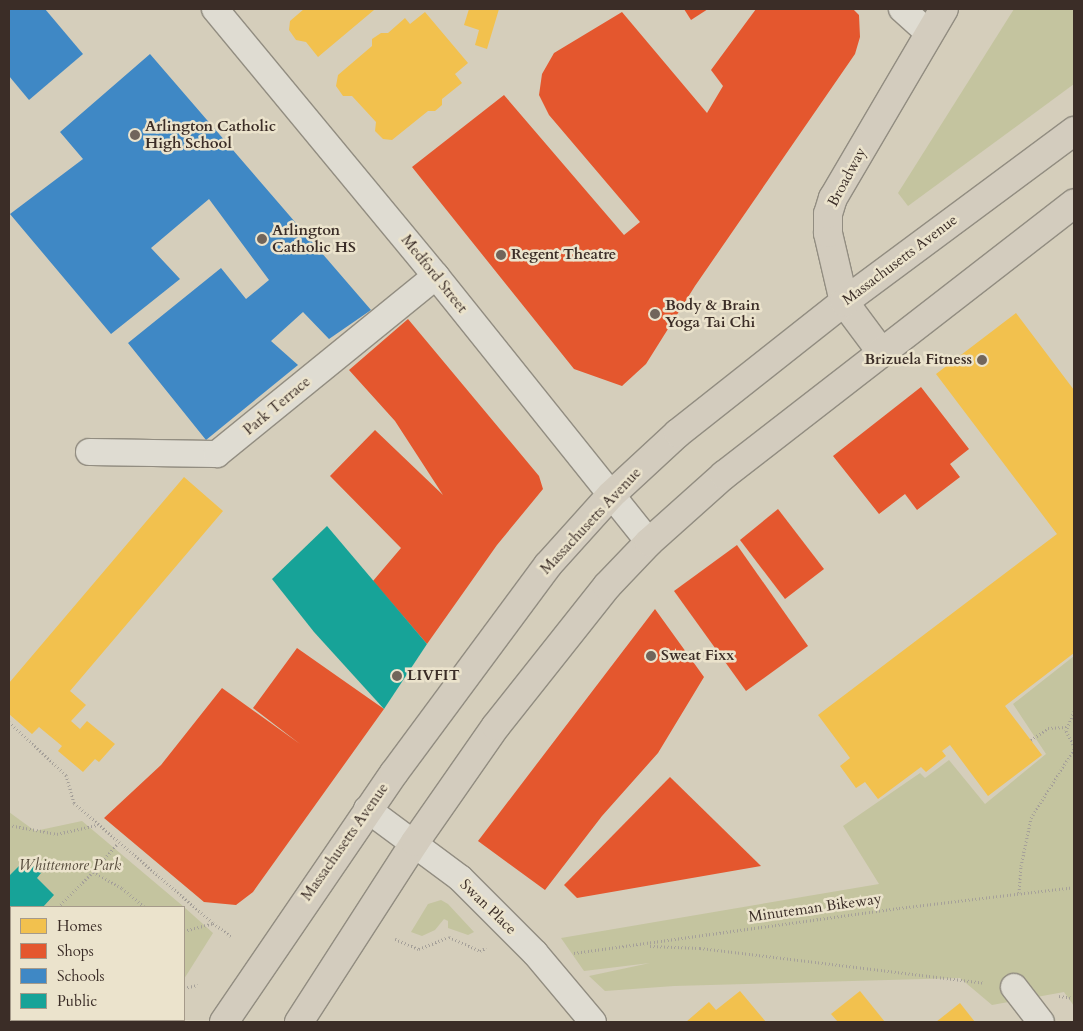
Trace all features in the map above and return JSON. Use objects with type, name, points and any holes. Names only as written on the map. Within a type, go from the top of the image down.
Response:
[{"type":"main road","name":"Broadway","points":[[882,353],[844,302],[828,233],[828,214],[833,198],[928,33],[944,9]]},
{"type":"main road","name":"Massachusetts Avenue","points":[[224,1022],[367,809],[517,604],[611,495],[678,433],[844,302],[1074,130]]},
{"type":"main road","points":[[299,1022],[415,842],[569,630],[649,542],[724,475],[1074,204]]},
{"type":"street","name":"Medford Street","points":[[215,9],[436,276],[649,542]]},
{"type":"street","points":[[902,9],[928,33]]},
{"type":"street","name":"Park Terrace","points":[[89,452],[218,454],[436,276]]},
{"type":"street","name":"Swan Place","points":[[367,809],[415,842],[460,878],[530,948],[593,1022]]},
{"type":"street","points":[[1014,987],[1041,1022]]},
{"type":"path","points":[[1020,893],[1023,850],[1031,818],[1074,748],[1068,737],[1066,727],[1074,711]]},
{"type":"path","points":[[9,722],[66,775],[74,803],[213,924],[231,936]]},
{"type":"path","points":[[1031,740],[1048,728],[1066,727]]},
{"type":"path","points":[[9,825],[56,834],[97,825]]},
{"type":"path","points":[[59,906],[93,872],[118,843]]},
{"type":"path","points":[[93,872],[140,901],[144,906]]},
{"type":"path","name":"Minuteman Bikeway","points":[[569,954],[1074,887]]},
{"type":"path","points":[[185,931],[213,924]]},
{"type":"path","points":[[396,939],[420,949],[449,937],[480,951],[489,947]]},
{"type":"path","points":[[642,945],[700,948],[1014,987],[1074,998]]},
{"type":"path","points":[[185,988],[198,985]]},
{"type":"green space","points":[[1014,9],[1074,9],[1074,84],[908,206],[898,193]]},
{"type":"green space","points":[[1074,656],[1074,1006],[1064,992],[992,1005],[960,978],[674,986],[605,991],[589,976],[650,963],[584,971],[561,938],[879,884],[843,826],[920,773],[925,778],[949,760],[985,804],[1046,754],[1013,704]]},
{"type":"green space","name":"Whittemore Park","points":[[9,812],[35,831],[82,821],[183,906],[10,906]]},
{"type":"green space","points":[[441,900],[448,904],[474,932],[468,935],[448,928],[448,921],[444,919],[435,930],[422,936],[411,932],[428,904]]},
{"type":"green space","points":[[185,908],[213,933],[185,977]]},
{"type":"green space","points":[[94,1021],[157,1021],[156,1022]]},
{"type":"building: Homes","points":[[304,9],[374,10],[318,57],[306,42],[296,40],[289,30],[290,21]]},
{"type":"building: Homes","points":[[469,9],[499,9],[487,49],[475,45],[479,30],[464,25]]},
{"type":"building: Homes","points":[[425,12],[468,63],[455,74],[462,83],[442,99],[442,105],[435,111],[428,111],[392,140],[383,139],[375,131],[376,122],[352,96],[343,96],[336,86],[338,75],[372,46],[372,39],[381,33],[388,33],[405,18],[410,24]]},
{"type":"building: Homes","points":[[1016,313],[1074,390],[1074,653],[1005,706],[1042,755],[988,796],[950,745],[942,751],[946,756],[926,772],[921,767],[878,799],[865,782],[856,788],[840,766],[850,758],[818,715],[1057,534],[936,374]]},
{"type":"building: Homes","points":[[184,477],[223,511],[70,691],[86,705],[71,721],[80,729],[87,721],[115,744],[99,762],[95,759],[83,772],[58,751],[62,746],[39,727],[32,734],[9,714],[9,683]]},
{"type":"building: Homes","points":[[740,991],[766,1022],[686,1022],[709,1002],[716,1010]]},
{"type":"building: Homes","points":[[860,991],[885,1022],[838,1022],[831,1014]]},
{"type":"building: Homes","points":[[960,1003],[975,1022],[936,1022]]},
{"type":"building: Shops","points":[[684,9],[708,9],[691,20]]},
{"type":"building: Shops","points":[[756,9],[853,9],[859,15],[860,37],[855,54],[695,286],[646,364],[622,386],[574,369],[412,167],[504,95],[624,235],[640,222],[549,115],[539,95],[542,74],[554,53],[622,12],[707,113],[723,86],[711,70]]},
{"type":"building: Shops","points":[[408,319],[539,476],[543,489],[497,545],[427,644],[373,581],[401,548],[330,476],[375,430],[443,495],[395,421],[349,370]]},
{"type":"building: Shops","points":[[921,387],[969,449],[950,464],[960,477],[917,510],[905,494],[879,514],[833,456]]},
{"type":"building: Shops","points":[[778,509],[824,569],[785,599],[740,540]]},
{"type":"building: Shops","points":[[737,545],[808,646],[746,691],[674,591]]},
{"type":"building: Shops","points":[[655,609],[704,677],[658,753],[602,816],[545,890],[478,841]]},
{"type":"building: Shops","points":[[297,648],[384,709],[253,892],[236,905],[204,902],[104,818],[161,765],[222,688],[300,744],[253,708]]},
{"type":"building: Shops","points":[[670,777],[761,866],[577,898],[564,885]]},
{"type":"building: Schools","points":[[9,9],[45,9],[83,54],[29,100],[9,76]]},
{"type":"building: Schools","points":[[150,54],[371,310],[329,339],[303,312],[271,341],[298,365],[206,440],[128,343],[221,268],[246,299],[269,280],[209,199],[151,248],[180,279],[111,334],[10,214],[83,159],[60,132]]},
{"type":"building: Public","points":[[327,526],[427,644],[384,709],[314,632],[272,579]]},
{"type":"building: Public","points":[[26,859],[41,873],[37,878],[54,895],[44,906],[10,906],[9,876]]},
{"type":"place","name":"Arlington Catholic High School","points":[[135,135]]},
{"type":"place","name":"Arlington Catholic HS","points":[[262,239]]},
{"type":"place","name":"Regent Theatre","points":[[501,255]]},
{"type":"place","name":"Body & Brain Yoga Tai Chi","points":[[655,314]]},
{"type":"place","name":"Brizuela Fitness","points":[[982,360]]},
{"type":"place","name":"Sweat Fixx","points":[[651,656]]},
{"type":"place","name":"LIVFIT","points":[[397,676]]}]
